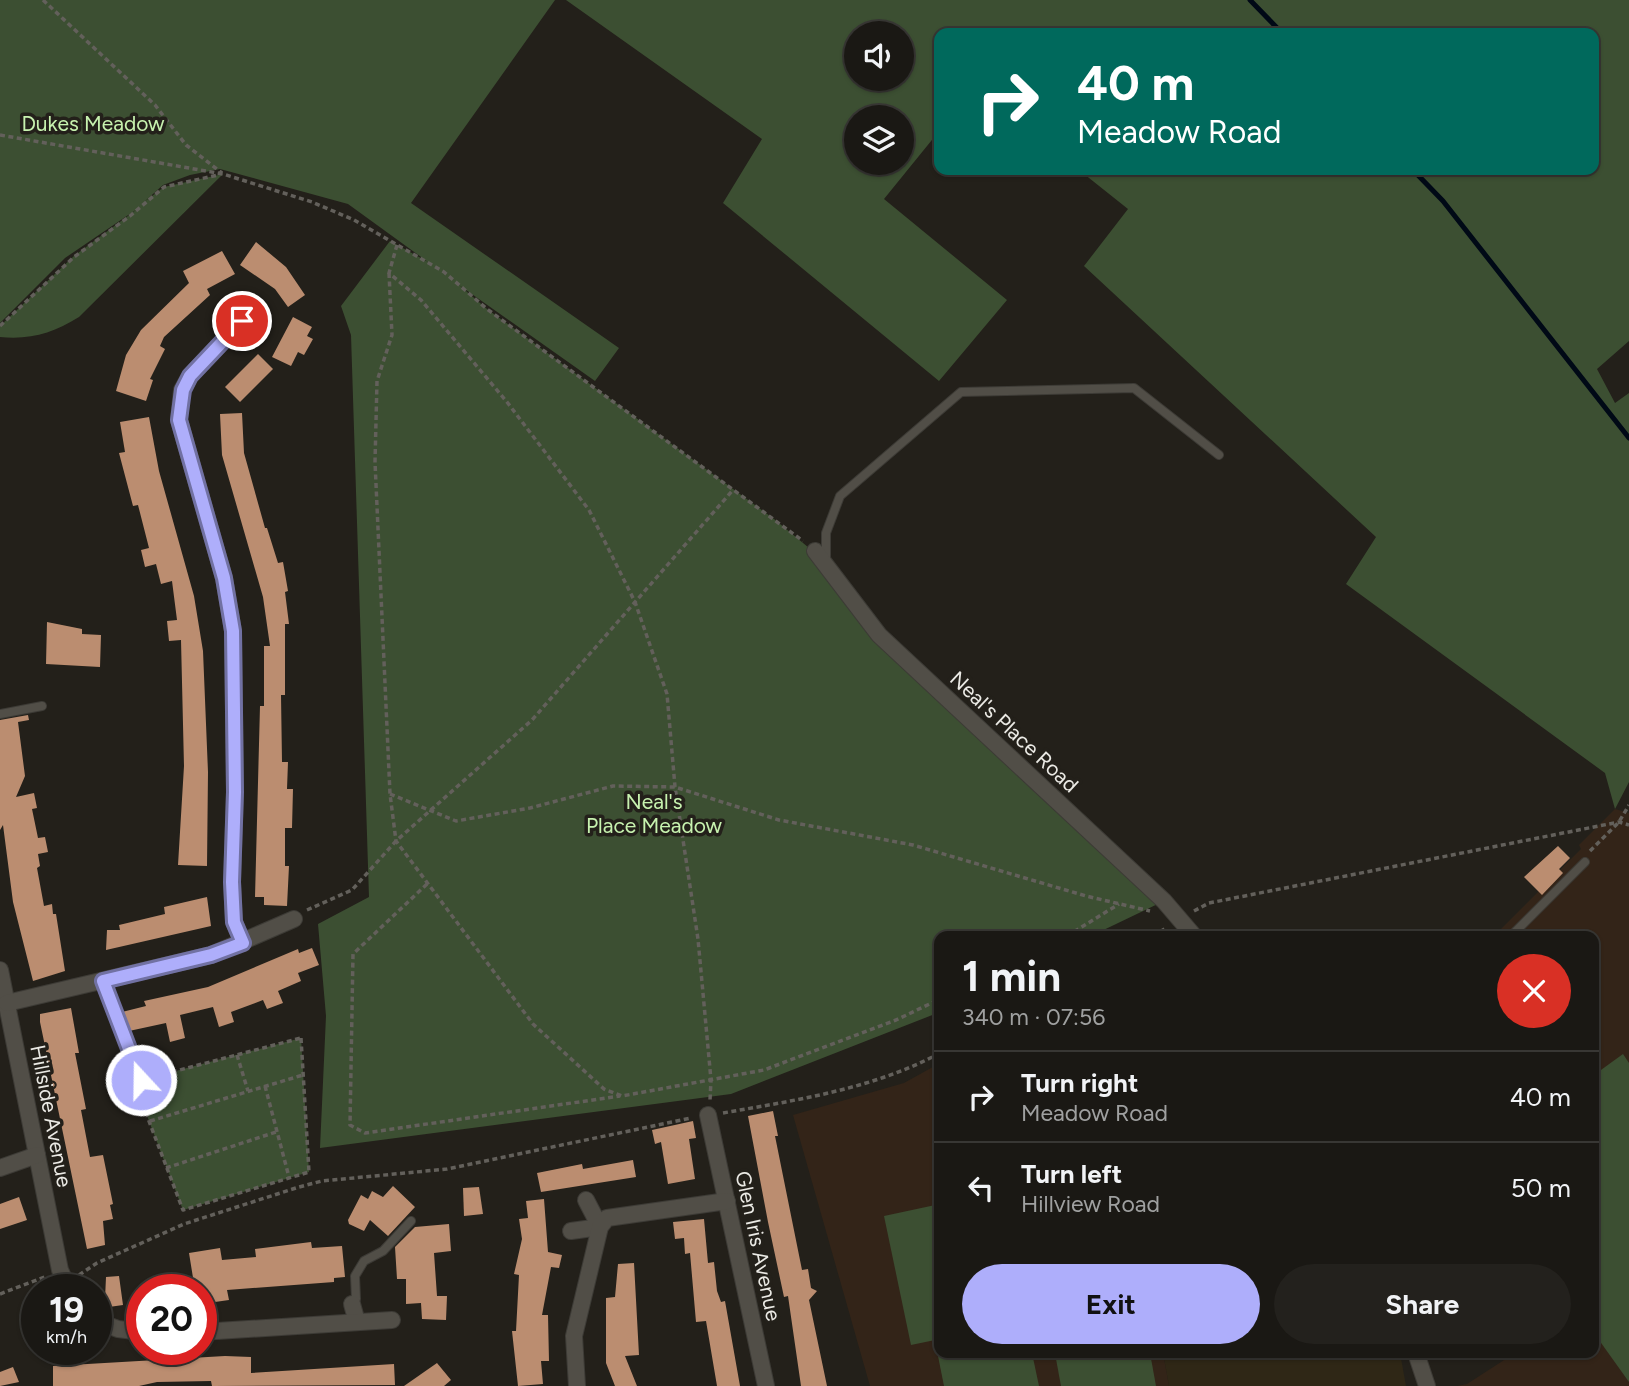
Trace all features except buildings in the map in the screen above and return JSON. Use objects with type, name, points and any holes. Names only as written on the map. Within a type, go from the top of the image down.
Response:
[{"type":"street","points":[[242,321],[190,376],[183,390],[179,420],[224,578],[233,631],[235,792],[232,882],[234,922],[243,943]]},
{"type":"street","name":"Neal's Place Road","points":[[821,556],[848,598],[879,635],[1164,901],[1189,931]]},
{"type":"street","points":[[7,1003],[211,955],[294,919]]},
{"type":"street","name":"Hillside Avenue","points":[[0,970],[63,1274]]},
{"type":"street","name":"Glen Iris Avenue","points":[[708,1115],[765,1386]]},
{"type":"street","points":[[0,1168],[37,1155]]},
{"type":"street","points":[[586,1200],[600,1227]]},
{"type":"street","points":[[577,1386],[574,1336],[600,1227],[607,1218],[620,1214],[727,1202]]},
{"type":"street","points":[[571,1231],[600,1227]]},
{"type":"street","points":[[352,1304],[357,1322]]},
{"type":"street","points":[[217,1331],[393,1320]]},
{"type":"street","points":[[1418,1358],[1427,1386]]},
{"type":"lane","points":[[821,556],[826,533],[840,496],[961,392],[1134,388],[1219,455]]},
{"type":"lane","points":[[0,714],[42,705]]},
{"type":"lane","points":[[1516,931],[1585,862]]},
{"type":"lane","points":[[103,981],[141,1080]]},
{"type":"lane","points":[[352,1304],[356,1299],[355,1276],[364,1261],[383,1251],[411,1221]]},
{"type":"path","points":[[43,0],[155,105],[186,145],[223,174]]},
{"type":"path","points":[[0,135],[223,174],[312,202],[354,220],[444,272],[487,309],[821,556]]},
{"type":"path","points":[[0,326],[74,257],[164,187],[223,174]]},
{"type":"path","points":[[397,245],[389,273],[392,335],[377,381],[375,462],[390,794],[396,841],[533,1024],[604,1088],[622,1096]]},
{"type":"path","points":[[389,273],[430,310],[507,402],[589,510],[635,602],[667,694],[675,787],[698,939],[712,1080]]},
{"type":"path","points":[[294,919],[318,902],[352,890],[396,841],[532,720],[733,490]]},
{"type":"path","points":[[390,794],[456,821],[530,808],[612,786],[675,787],[779,820],[913,845],[1179,920],[1209,903],[1619,822],[1629,825]]},
{"type":"path","points":[[1585,862],[1584,858],[1619,822],[1629,805]]},
{"type":"path","points":[[427,884],[353,954],[350,1125],[365,1133],[622,1096],[764,1070],[896,1020],[934,1002]]},
{"type":"path","points":[[1075,931],[1119,903]]},
{"type":"path","points":[[301,1038],[309,1172],[183,1210],[134,1082],[237,1055],[301,1038]]},
{"type":"path","points":[[237,1055],[248,1091]]},
{"type":"path","points":[[77,1274],[184,1224],[299,1186],[322,1181],[447,1169],[628,1129],[815,1097],[909,1069],[934,1056]]},
{"type":"path","points":[[150,1121],[303,1075]]},
{"type":"path","points":[[265,1086],[289,1177]]},
{"type":"path","points":[[166,1167],[276,1132]]},
{"type":"path","points":[[297,1176],[299,1186]]},
{"type":"path","points":[[0,1294],[21,1290]]},
{"type":"shaded area","points":[[1615,809],[1629,813],[1629,1386],[1457,1386],[1467,1384],[1507,1358],[1599,1358],[1599,931],[1499,931],[1581,849],[1579,845]]},
{"type":"shaded area","points":[[934,1066],[934,1358],[1164,1358],[1169,1386],[870,1386],[793,1115],[904,1083]]},
{"type":"shaded area","points":[[1164,1358],[1401,1358],[1406,1386],[1169,1386]]},
{"type":"green space","name":"Neal's Place Meadow","points":[[0,0],[555,0],[411,203],[619,348],[595,381],[459,285],[487,309],[774,519],[826,562],[848,598],[1164,901],[1101,931],[934,931],[934,1014],[731,1094],[320,1148],[326,1016],[318,924],[369,897],[351,335],[341,306],[390,241],[428,262],[348,204],[220,169],[190,175],[163,185],[144,202],[164,187],[223,174],[79,317],[41,334],[0,337],[0,326],[74,256],[140,207],[65,258],[0,323]]},
{"type":"green space","points":[[566,0],[1629,0],[1629,341],[1597,369],[1615,403],[1629,393],[1629,782],[1615,809],[1605,773],[1346,584],[1376,537],[1084,266],[1128,209],[1085,175],[1599,175],[1599,28],[934,28],[934,137],[914,162],[914,105],[844,105],[844,175],[903,175],[884,199],[1007,300],[939,381],[723,203],[762,139]]},
{"type":"green space","points":[[301,1038],[309,1172],[183,1210],[134,1082]]},
{"type":"green space","points":[[1623,1054],[1629,1063],[1629,1382],[1599,1340],[1599,1071]]},
{"type":"green space","points":[[934,1205],[934,1340],[911,1345],[884,1216]]},
{"type":"green space","points":[[938,1358],[1033,1358],[1039,1386],[944,1386]]},
{"type":"green space","points":[[1151,1358],[1156,1386],[1061,1386],[1056,1359]]},
{"type":"waterway","points":[[1250,0],[1277,28]]},
{"type":"waterway","points":[[1418,175],[1443,201],[1629,438]]},
{"type":"route","points":[[141,1080],[103,981],[211,955],[243,943],[234,922],[232,882],[235,792],[233,631],[224,578],[179,420],[183,390],[190,376],[242,321]]},
{"type":"park label","name":"Dukes Meadow","points":[[93,124]]}]
